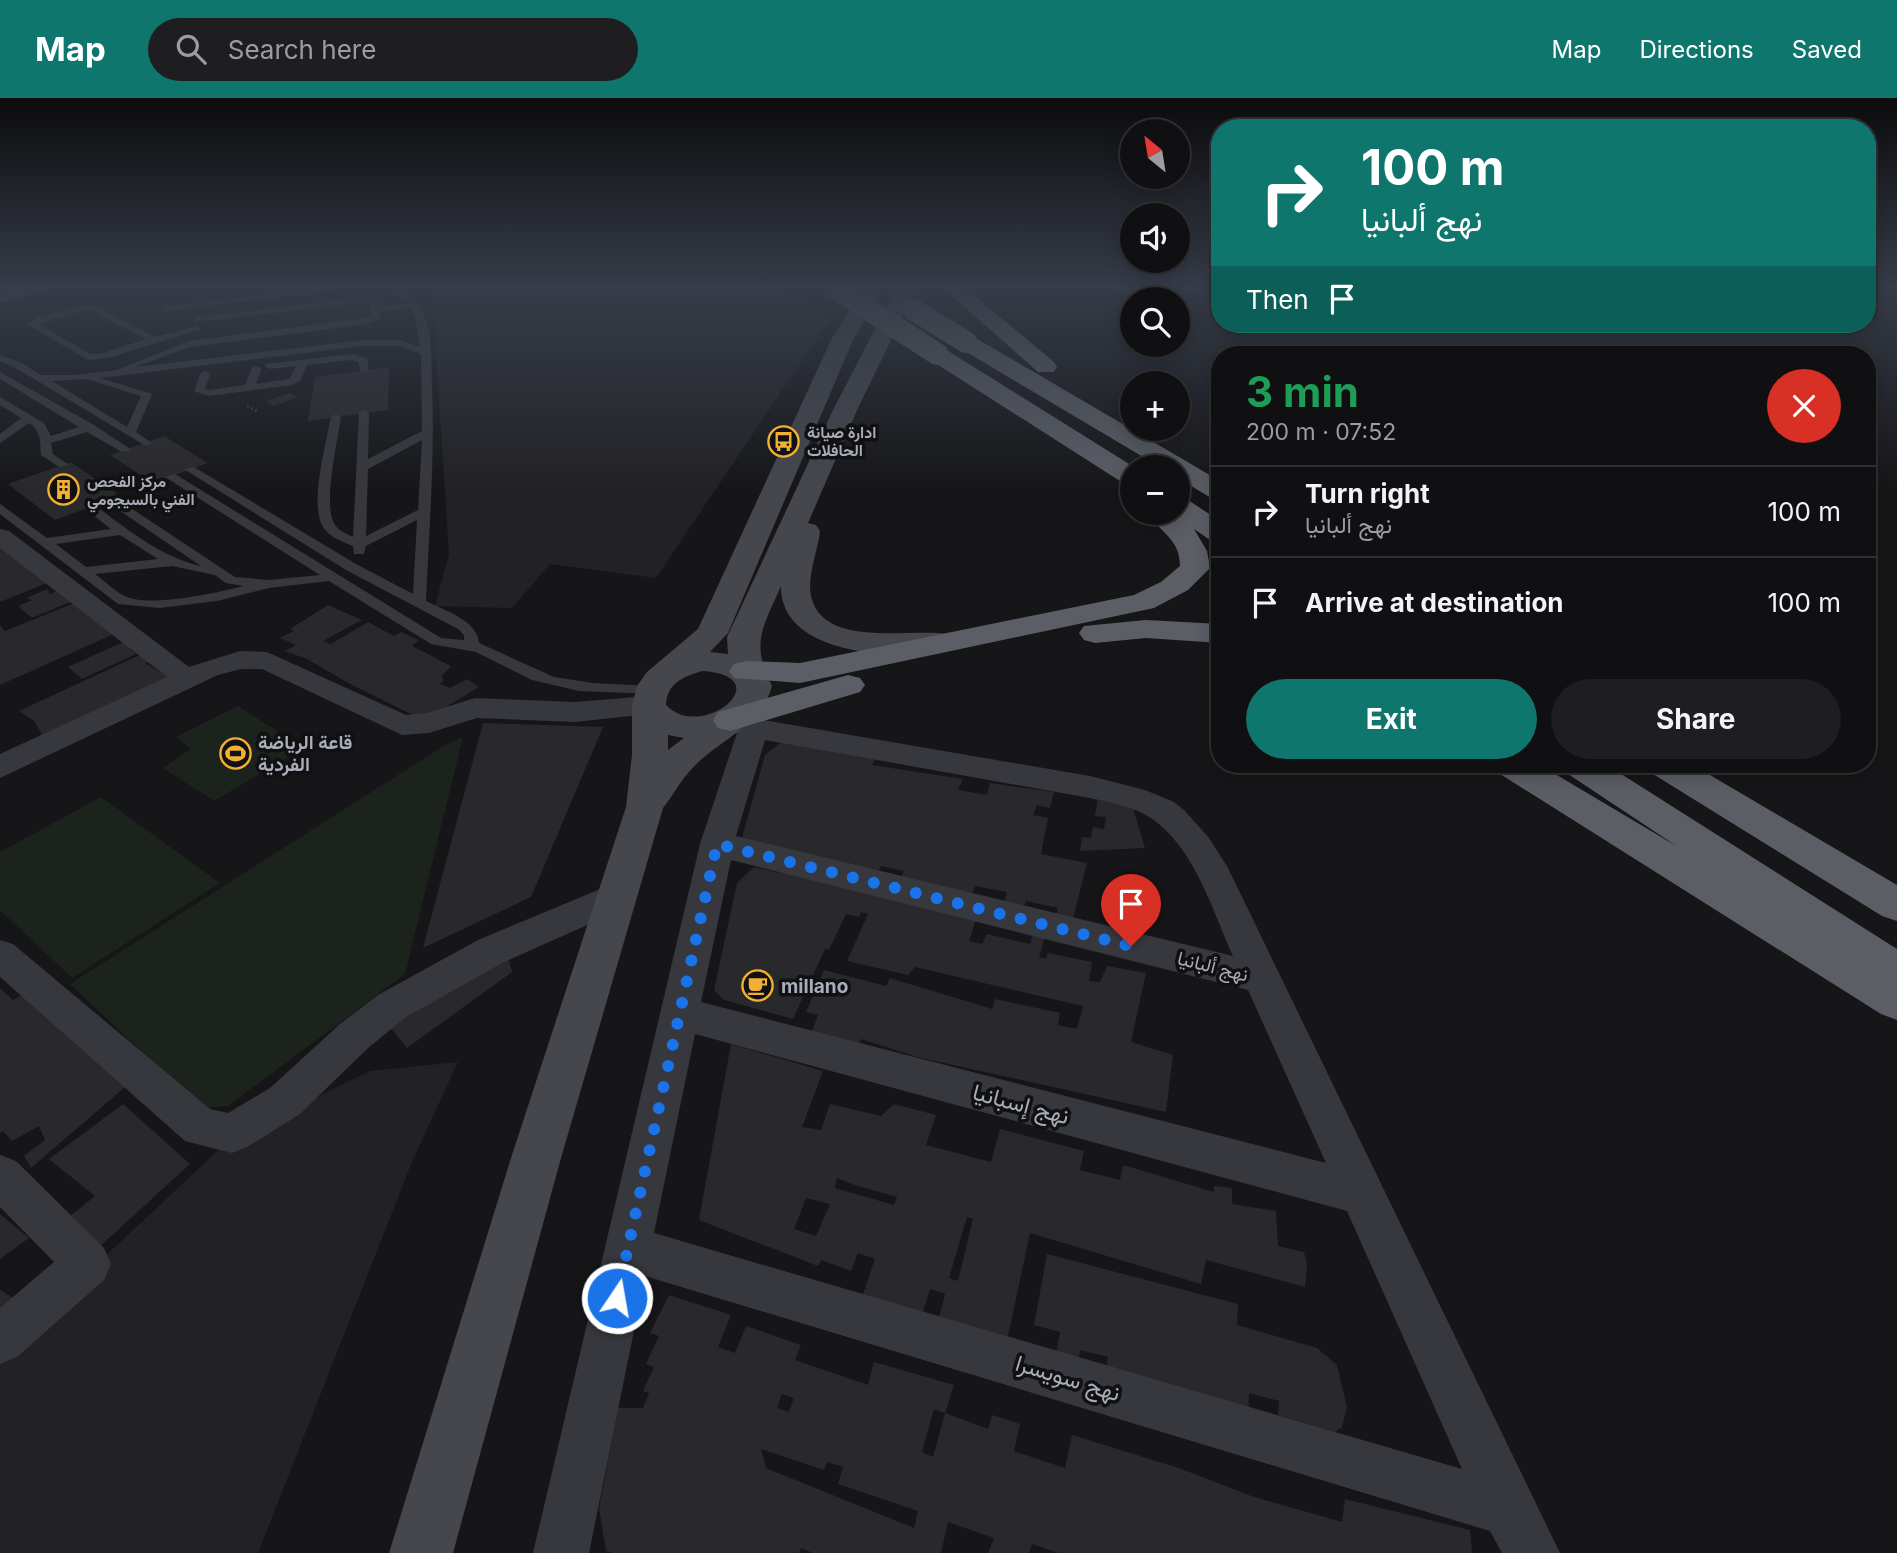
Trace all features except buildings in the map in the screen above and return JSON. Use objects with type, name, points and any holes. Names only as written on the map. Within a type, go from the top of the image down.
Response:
[{"type":"highway","points":[[938,355],[1120,469]]},
{"type":"highway","points":[[988,355],[1159,455]]},
{"type":"highway","points":[[1032,355],[1141,436],[1160,455]]},
{"type":"highway","points":[[1066,435],[1077,451],[1120,483]]},
{"type":"highway","points":[[1190,474],[1211,487]]},
{"type":"highway","points":[[1190,514],[1211,528]]},
{"type":"highway","points":[[746,671],[800,673],[942,642],[1102,612],[1167,592],[1184,581],[1195,568],[1195,555],[1176,525]]},
{"type":"highway","points":[[742,724],[847,685],[1064,635],[1146,629],[1211,633]]},
{"type":"highway","points":[[1526,773],[1897,1001]]},
{"type":"highway","points":[[1593,773],[1897,971]]},
{"type":"highway","points":[[1679,773],[1897,905]]},
{"type":"main road","points":[[421,1553],[536,1158],[645,807],[655,694],[712,633],[835,355]]},
{"type":"main road","points":[[746,671],[743,637],[846,408],[873,355]]},
{"type":"main road","points":[[808,492],[805,545],[796,594],[800,610],[809,622],[841,637],[858,641],[942,642]]},
{"type":"main road","points":[[645,807],[677,762],[742,724],[756,690],[754,680],[746,671],[735,665],[703,661],[655,694]]},
{"type":"main road","points":[[655,694],[668,724],[682,727],[742,724]]},
{"type":"street","points":[[0,536],[187,679]]},
{"type":"street","points":[[2,762],[224,663],[255,659],[267,661],[402,725],[429,723],[475,708],[575,712],[655,694]]},
{"type":"street","points":[[561,1553],[742,724],[1090,787],[1142,799],[1163,808],[1185,829],[1211,868],[1508,1509],[1532,1553]]},
{"type":"street","name":"نهج ألبانيا","points":[[717,844],[1261,978]]},
{"type":"street","points":[[0,955],[200,1127],[232,1133],[285,1101],[354,1036],[392,1006],[491,951],[617,896]]},
{"type":"street","name":"نهج إسبانيا","points":[[679,1013],[1362,1194]]},
{"type":"street","points":[[0,1175],[88,1264],[0,1340]]},
{"type":"street","name":"نهج سويسرا","points":[[628,1248],[1508,1509]]},
{"type":"lane","points":[[84,355],[88,357],[107,355]]},
{"type":"lane","points":[[120,372],[161,355]]},
{"type":"lane","points":[[192,364],[193,355]]},
{"type":"lane","points":[[41,378],[88,376],[269,355]]},
{"type":"lane","points":[[419,603],[429,432],[425,355]]},
{"type":"lane","points":[[0,358],[14,362],[146,443]]},
{"type":"lane","points":[[136,370],[161,376],[205,374],[328,359],[358,358],[365,362],[365,370]]},
{"type":"lane","points":[[328,359],[338,362],[342,367]]},
{"type":"lane","points":[[205,374],[199,390],[201,393],[295,380],[303,362]]},
{"type":"lane","points":[[249,388],[257,368]]},
{"type":"lane","points":[[0,375],[126,450]]},
{"type":"lane","points":[[88,376],[103,383],[147,394],[130,433]]},
{"type":"lane","points":[[0,400],[40,425],[46,441],[47,455],[42,468]]},
{"type":"lane","points":[[351,567],[359,544],[364,413]]},
{"type":"lane","points":[[0,440],[29,417]]},
{"type":"lane","points":[[336,417],[325,520],[337,534],[359,544]]},
{"type":"lane","points":[[46,441],[90,427]]},
{"type":"lane","points":[[362,467],[429,432]]},
{"type":"lane","points":[[47,455],[63,465]]},
{"type":"lane","points":[[190,469],[351,567],[463,626],[471,635],[472,645]]},
{"type":"lane","points":[[171,477],[436,641],[452,645],[472,645],[521,670],[551,681],[587,688],[655,694]]},
{"type":"lane","points":[[111,499],[231,580],[266,585],[333,576]]},
{"type":"lane","points":[[89,507],[170,562]]},
{"type":"lane","points":[[0,508],[123,601],[145,605],[217,597],[266,585]]},
{"type":"lane","points":[[359,544],[425,511]]},
{"type":"lane","points":[[43,542],[123,531]]},
{"type":"lane","points":[[305,559],[323,550]]},
{"type":"lane","points":[[82,571],[170,562],[219,573]]},
{"type":"shaded area","points":[[436,355],[806,355],[656,578],[550,564],[512,608],[435,606],[449,554]]},
{"type":"shaded area","name":"قاعة الرياضة الفردية","points":[[238,706],[291,740],[283,750],[288,757],[214,801],[163,768],[191,749],[176,737]]},
{"type":"shaded area","points":[[463,737],[405,974],[228,1106],[202,1108],[70,984],[442,747]]},
{"type":"shaded area","points":[[101,797],[220,883],[72,978],[0,910],[0,852]]},
{"type":"shaded area","points":[[458,1062],[412,1162],[258,1553],[0,1553],[0,1355],[228,1141],[370,1071]]},
{"type":"place","name":"ادارة صيانة الحافلات","points":[[784,441]]},
{"type":"place","name":"مركز الفحص الفني بالسيجومي","points":[[64,490]]},
{"type":"place","name":"قاعة الرياضة الفردية","points":[[235,753]]},
{"type":"place","name":"millano","points":[[758,986]]},
{"type":"route","points":[[617,1298],[717,844],[1131,946]]}]
